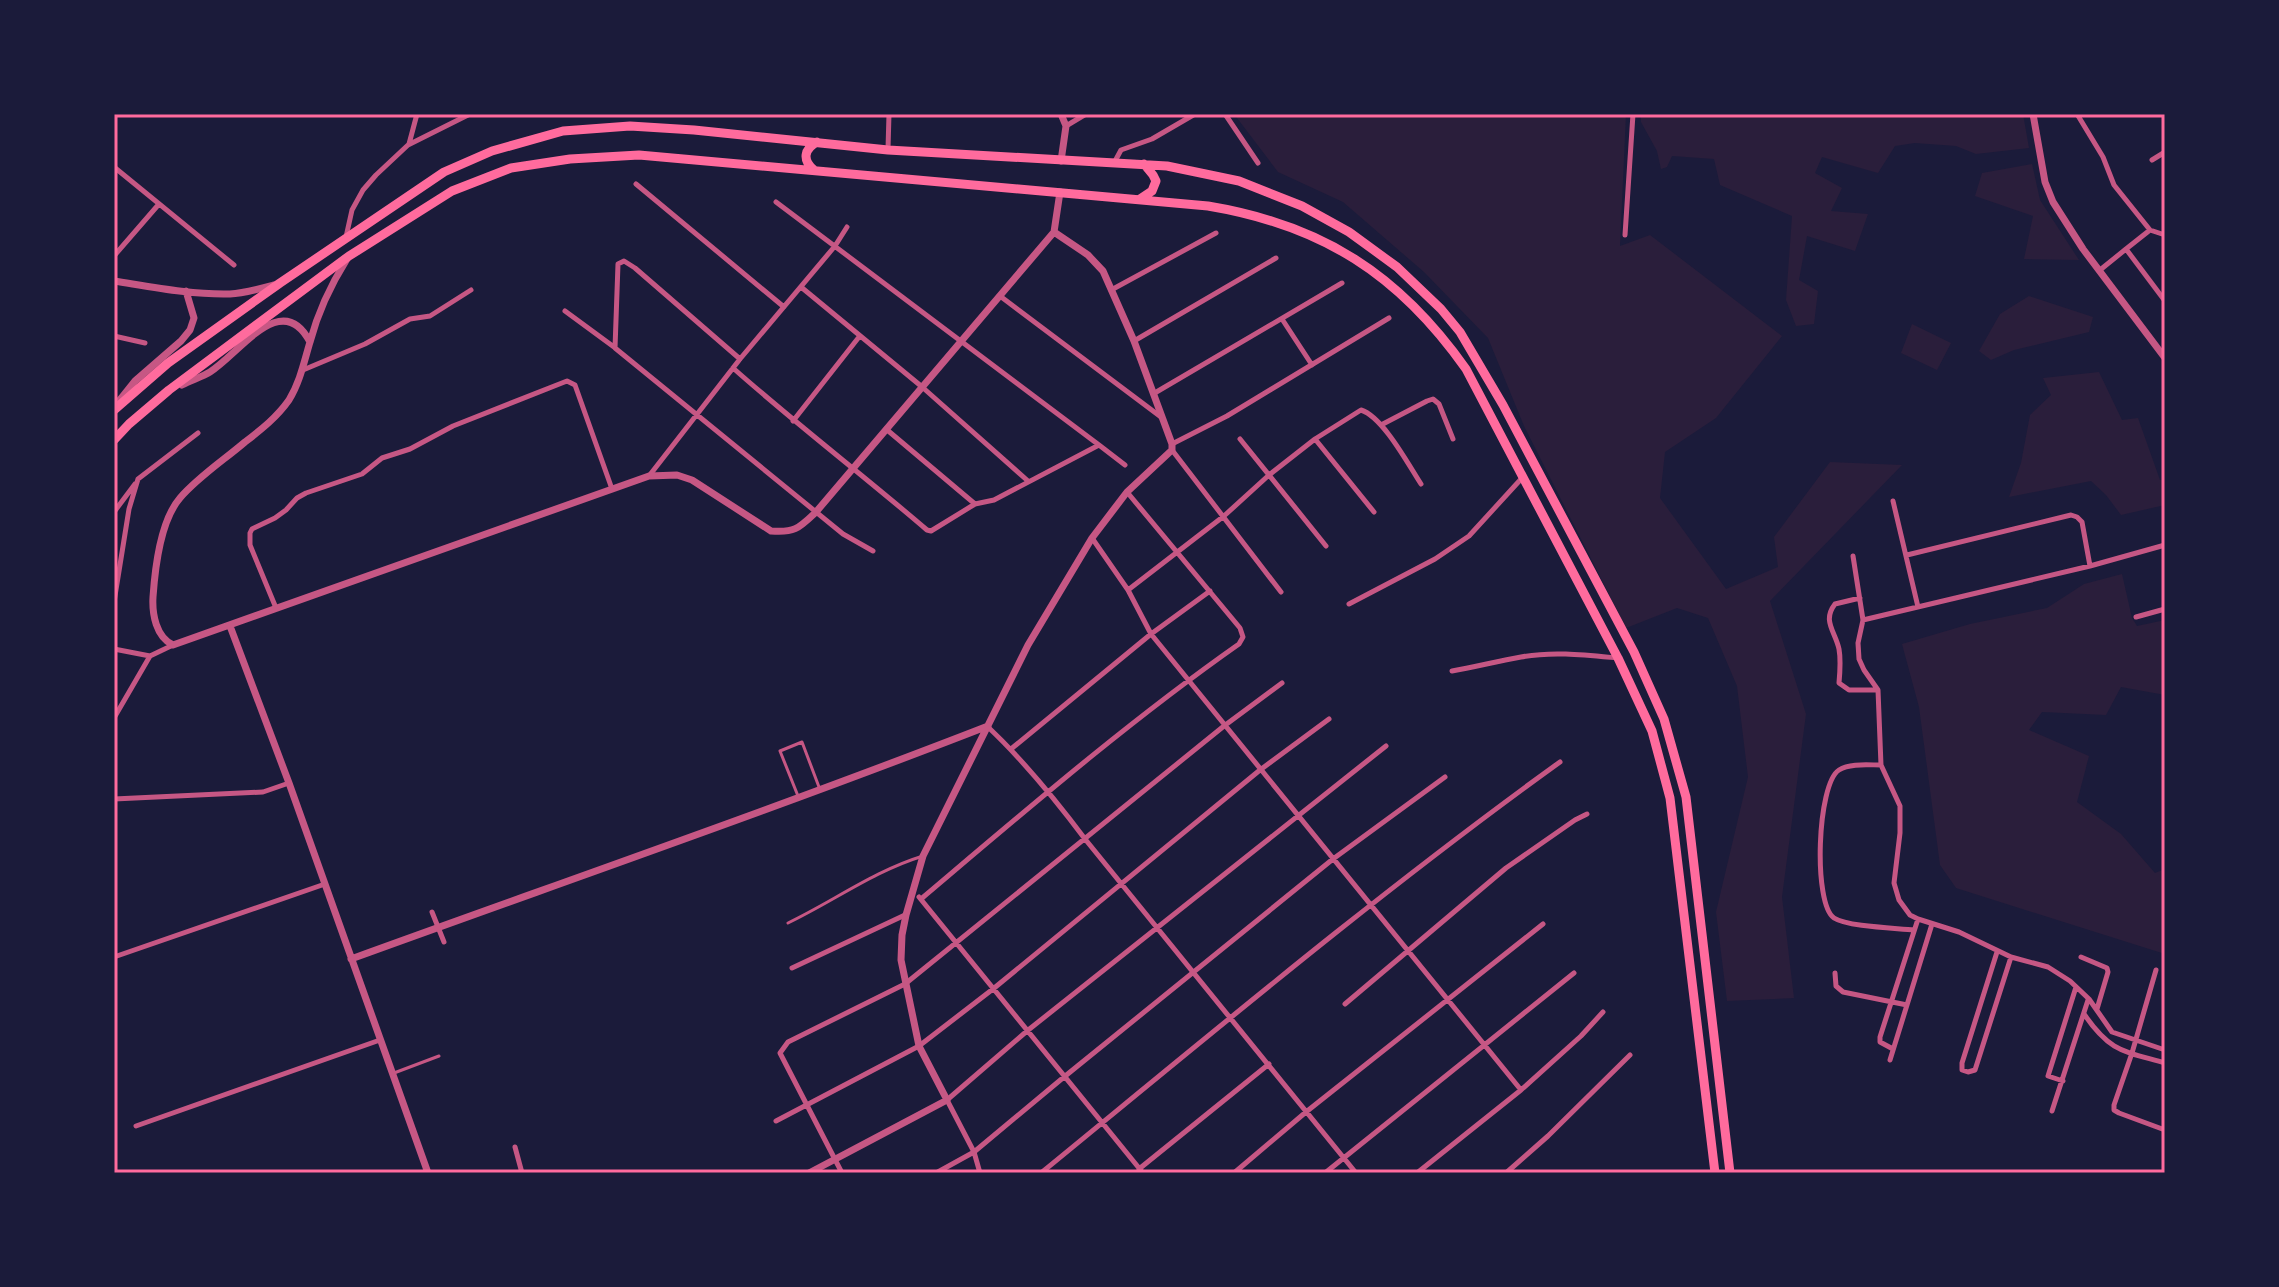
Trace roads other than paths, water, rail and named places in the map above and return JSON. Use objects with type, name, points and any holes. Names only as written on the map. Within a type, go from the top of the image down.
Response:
[{"type":"highway","points":[[114,408],[168,363],[444,172],[492,151],[563,131],[630,126],[888,150],[1185,168],[1239,181],[1302,206],[1349,232],[1397,267],[1460,332],[1485,372],[1634,652],[1664,719],[1686,797],[1730,1173]]},
{"type":"highway","points":[[814,170],[808,166],[806,151],[817,142]]},
{"type":"highway","points":[[114,440],[169,390],[349,256],[452,191],[511,168],[570,159],[639,155],[1208,206],[1270,220],[1313,236],[1373,271],[1397,290],[1444,338],[1478,391],[1618,658],[1652,731],[1670,798],[1715,1173]]},
{"type":"highway","points":[[1140,199],[1152,191],[1156,181],[1144,164]]},
{"type":"street","points":[[408,145],[417,114]]},
{"type":"street","points":[[346,238],[352,210],[376,175],[408,145],[470,114]]},
{"type":"street","points":[[630,114],[630,126]]},
{"type":"street","points":[[888,150],[889,114]]},
{"type":"street","points":[[1061,114],[1066,126],[1061,161]]},
{"type":"street","points":[[1066,126],[1086,114]]},
{"type":"street","points":[[1114,163],[1121,150],[1152,139],[1195,114]]},
{"type":"street","points":[[1225,114],[1258,163]]},
{"type":"street","points":[[1625,235],[1633,114]]},
{"type":"street","points":[[2033,114],[2045,182],[2053,202],[2083,249],[2165,358]]},
{"type":"street","points":[[2077,114],[2103,157],[2114,185],[2150,230],[2165,235]]},
{"type":"street","points":[[2152,160],[2165,152]]},
{"type":"street","points":[[114,167],[234,265]]},
{"type":"street","points":[[636,184],[784,307]]},
{"type":"street","points":[[114,718],[150,656],[173,645],[649,476],[677,475],[692,480],[771,531],[786,532],[799,528],[816,512],[1054,232],[1060,192]]},
{"type":"street","points":[[776,202],[1125,465]]},
{"type":"street","points":[[114,256],[159,204]]},
{"type":"street","points":[[649,476],[740,359],[835,246],[847,227]]},
{"type":"street","points":[[2100,270],[2150,230]]},
{"type":"street","points":[[1054,232],[1088,255],[1103,271],[1134,341],[1172,447],[1281,592]]},
{"type":"street","points":[[1113,289],[1216,233]]},
{"type":"street","points":[[2126,249],[2165,301]]},
{"type":"street","points":[[173,645],[163,637],[153,609],[154,581],[171,511],[180,498],[276,417],[290,398],[303,370],[330,285],[349,256]]},
{"type":"street","points":[[1134,341],[1276,258]]},
{"type":"street","points":[[615,348],[617,270],[618,264],[624,261],[740,359]]},
{"type":"street","points":[[114,281],[228,294],[280,283]]},
{"type":"street","points":[[1153,394],[1342,283]]},
{"type":"street","points":[[801,287],[921,386],[1028,481]]},
{"type":"street","points":[[303,370],[365,344],[410,319],[430,316],[471,290]]},
{"type":"street","points":[[114,408],[135,381],[190,330],[194,318],[186,291]]},
{"type":"street","points":[[999,295],[1162,418]]},
{"type":"street","points":[[565,311],[615,348],[843,534],[873,551]]},
{"type":"street","points":[[980,1173],[974,1152],[919,1046],[905,984],[901,960],[902,935],[923,856],[1028,645],[1092,538],[1127,492],[1172,447],[1389,318]]},
{"type":"street","points":[[1282,319],[1312,365]]},
{"type":"street","points":[[169,390],[210,372],[265,327],[278,321],[295,322],[303,328],[310,342]]},
{"type":"street","points":[[114,336],[145,343]]},
{"type":"street","points":[[793,421],[859,336]]},
{"type":"street","points":[[733,368],[793,421],[931,531],[975,504],[994,500],[1099,445]]},
{"type":"street","points":[[276,609],[250,545],[252,529],[275,518],[306,493],[362,474],[382,458],[410,449],[467,420],[567,381],[575,385],[612,489]]},
{"type":"street","points":[[1381,425],[1433,399],[1439,404],[1453,439]]},
{"type":"street","points":[[1128,590],[1224,516],[1315,439],[1361,410],[1368,412],[1381,425],[1421,484]]},
{"type":"street","points":[[886,429],[975,504]]},
{"type":"street","points":[[114,512],[138,479],[198,433]]},
{"type":"street","points":[[1240,439],[1326,546]]},
{"type":"street","points":[[1315,439],[1374,512]]},
{"type":"street","points":[[1349,604],[1435,559],[1469,536],[1522,478]]},
{"type":"street","points":[[114,602],[129,509],[138,479]]},
{"type":"street","points":[[921,899],[1187,680],[1239,644],[1243,637],[1240,628],[1127,492]]},
{"type":"street","points":[[1893,501],[1918,607]]},
{"type":"street","points":[[1907,555],[2071,515],[2082,522],[2090,566]]},
{"type":"street","points":[[1092,538],[1128,590],[1151,634],[1521,1090]]},
{"type":"street","points":[[1863,620],[2165,545]]},
{"type":"street","points":[[1853,556],[1863,620],[1858,643],[1859,659],[1878,690],[1881,765],[1900,806],[1894,883],[1904,908],[1918,919],[1959,932],[1997,952],[2048,967],[2089,999],[2112,1032],[2165,1050]]},
{"type":"street","points":[[1011,749],[1151,634],[1210,591]]},
{"type":"street","points":[[1860,598],[1835,604],[1829,615],[1838,646],[1839,683],[1849,690],[1878,690]]},
{"type":"street","points":[[2136,617],[2165,609]]},
{"type":"street","points":[[230,626],[428,1173]]},
{"type":"street","points":[[114,649],[150,656]]},
{"type":"street","points":[[1452,671],[1557,654],[1618,658]]},
{"type":"street","points":[[842,1173],[780,1053],[782,1048],[788,1042],[905,984],[1224,726],[1282,683]]},
{"type":"street","points":[[776,1121],[919,1046],[1260,770],[1329,719]]},
{"type":"street","points":[[988,726],[1049,792],[1356,1173]]},
{"type":"street","points":[[351,959],[799,799],[988,726]]},
{"type":"street","points":[[809,1173],[947,1100],[1027,1031],[1386,746]]},
{"type":"street","points":[[1041,1173],[1230,1017],[1560,762]]},
{"type":"street","points":[[1881,765],[1848,766],[1830,779],[1823,807],[1821,879],[1830,915],[1836,919],[1914,930]]},
{"type":"street","points":[[936,1173],[974,1152],[1333,859],[1445,777]]},
{"type":"street","points":[[114,799],[263,792],[289,783]]},
{"type":"street","points":[[1345,1004],[1506,868],[1587,814]]},
{"type":"street","points":[[114,957],[325,884]]},
{"type":"street","points":[[913,891],[1141,1171],[1269,1064]]},
{"type":"street","points":[[432,912],[444,942]]},
{"type":"street","points":[[792,968],[906,915]]},
{"type":"street","points":[[1893,1049],[1883,1046],[1880,1037],[1918,919]]},
{"type":"street","points":[[1234,1173],[1543,924]]},
{"type":"street","points":[[1890,1060],[1932,924]]},
{"type":"street","points":[[1997,952],[1962,1070],[1975,1070],[2011,957]]},
{"type":"street","points":[[2081,957],[2107,968],[2097,1010]]},
{"type":"street","points":[[2156,970],[2114,1110],[2165,1130]]},
{"type":"street","points":[[1325,1173],[1574,973]]},
{"type":"street","points":[[1835,973],[1836,986],[1843,992],[1907,1005]]},
{"type":"street","points":[[2063,1081],[2048,1076],[2076,987]]},
{"type":"street","points":[[2052,1111],[2089,999]]},
{"type":"street","points":[[1417,1173],[1521,1090],[1603,1012]]},
{"type":"street","points":[[2084,1014],[2112,1046],[2165,1063]]},
{"type":"street","points":[[136,1126],[380,1040]]},
{"type":"street","points":[[1506,1173],[1630,1055]]},
{"type":"street","points":[[515,1147],[522,1173]]},
{"type":"lane","points":[[799,799],[780,751],[802,742],[820,790]]},
{"type":"lane","points":[[788,923],[820,908],[863,881],[902,862],[923,856]]},
{"type":"lane","points":[[392,1074],[439,1056]]}]
